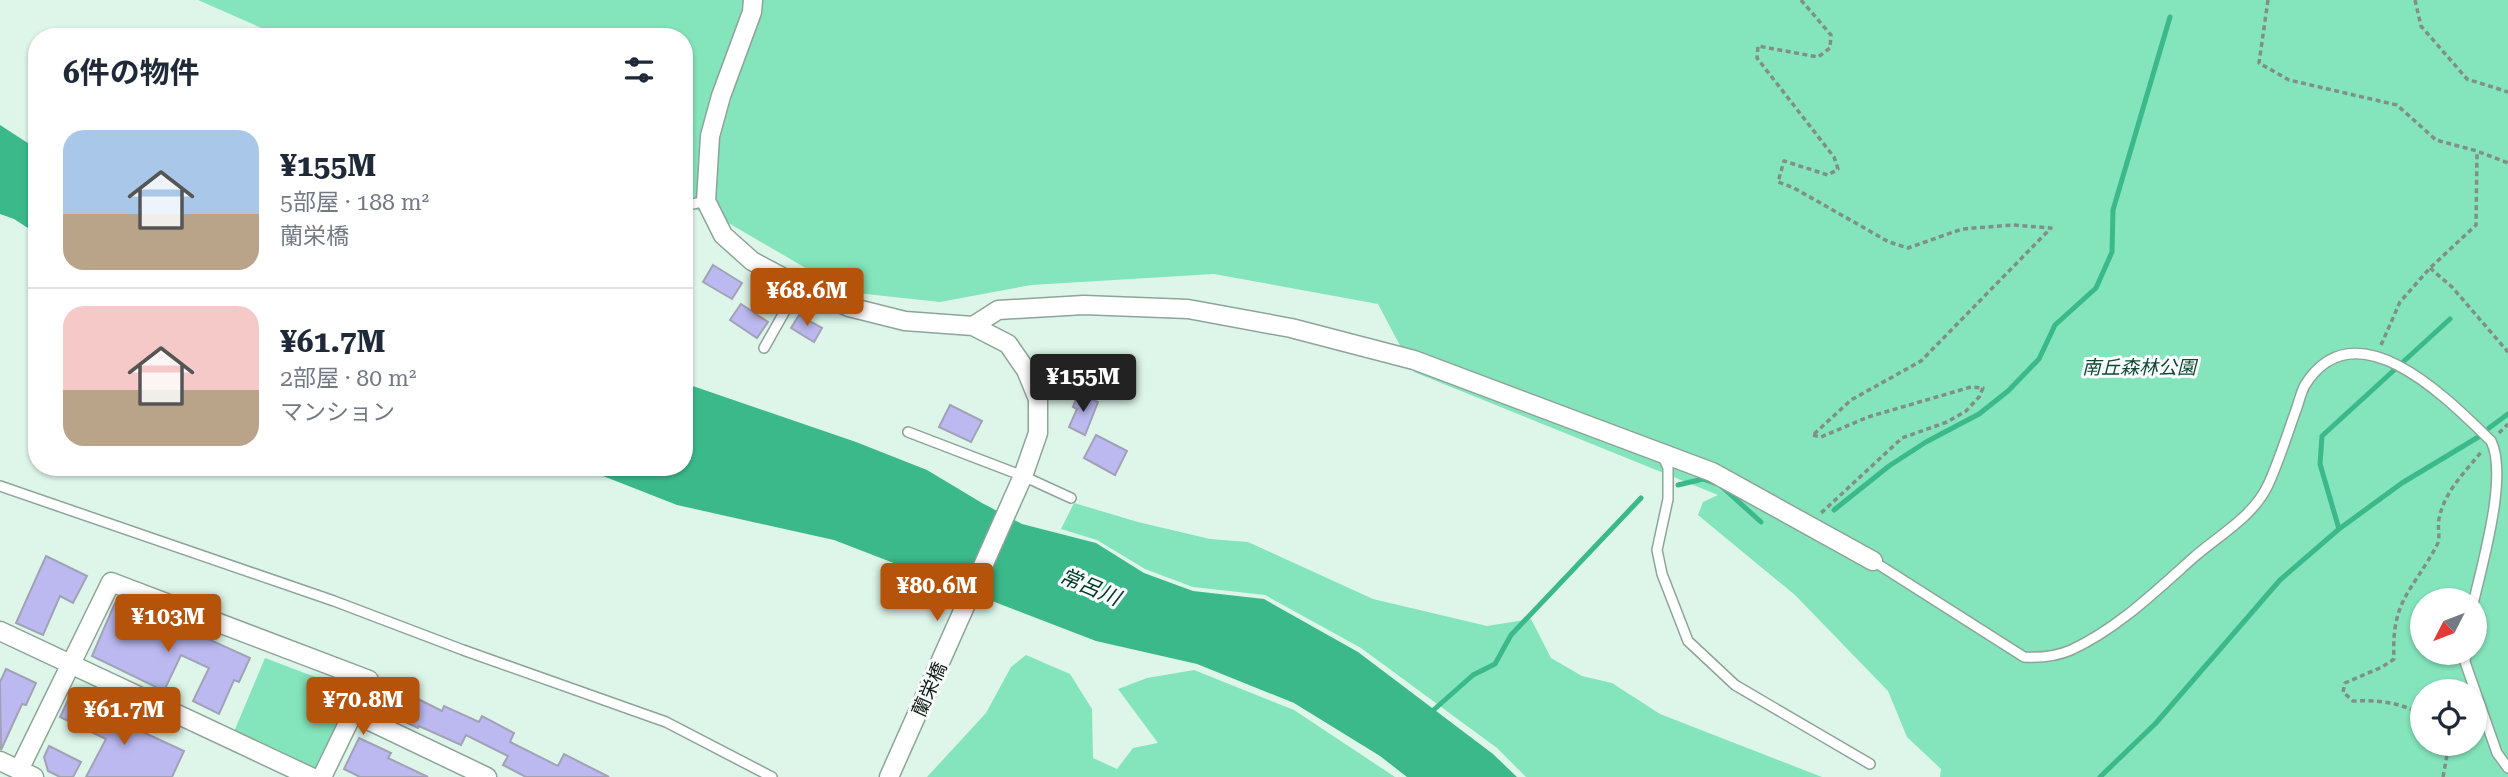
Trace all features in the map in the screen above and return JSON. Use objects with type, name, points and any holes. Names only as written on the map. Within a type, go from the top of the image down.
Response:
[{"type":"street","points":[[753,0],[752,12],[720,96],[710,136],[706,201],[723,235],[752,261],[799,286],[849,307],[905,321],[973,326],[998,310],[1084,305],[1188,309],[1291,328],[1414,360],[1712,472],[1873,561]]},
{"type":"street","name":"蘭栄橋","points":[[889,777],[1021,481],[1038,433],[1038,399],[1026,370],[1008,344],[973,326]]},
{"type":"street","points":[[0,761],[27,774],[71,665],[111,582],[369,680],[322,777]]},
{"type":"street","points":[[0,631],[311,777]]},
{"type":"street","points":[[353,713],[487,777]]},
{"type":"lane","points":[[693,204],[706,201]]},
{"type":"lane","points":[[764,348],[799,286]]},
{"type":"lane","points":[[1873,561],[2024,657],[2040,658],[2071,650],[2117,621],[2170,581],[2192,559],[2253,509],[2268,486],[2305,385],[2330,358],[2355,353],[2375,356],[2402,367],[2427,382],[2491,441],[2499,452],[2501,478],[2489,544],[2477,588]]},
{"type":"lane","points":[[908,432],[1021,481],[1071,498]]},
{"type":"lane","points":[[1662,452],[1668,468],[1668,499],[1657,550],[1662,574],[1688,641],[1735,685],[1870,764]]},
{"type":"lane","points":[[0,486],[334,601],[666,722],[772,777]]},
{"type":"lane","points":[[2466,665],[2497,753],[2508,768]]},
{"type":"path","points":[[1801,0],[1831,35],[1830,48],[1818,57],[1758,46],[1757,58],[1834,157],[1838,169],[1828,175],[1784,160],[1778,181],[1889,243],[1908,248],[1962,229],[2013,225],[2051,228],[1921,361],[1851,400],[1812,435],[1821,437],[1868,417],[1970,387],[1983,388],[1979,397],[1966,411],[1947,422],[1902,438],[1808,525]]},
{"type":"path","points":[[2268,0],[2259,63],[2288,80],[2397,105],[2436,140],[2508,163]]},
{"type":"path","points":[[2415,0],[2421,26],[2467,79],[2508,92]]},
{"type":"path","points":[[2375,356],[2400,302],[2430,268],[2476,225],[2477,151]]},
{"type":"path","points":[[2430,268],[2452,287],[2508,352]]},
{"type":"path","points":[[2410,709],[2399,704],[2374,700],[2353,701],[2343,692],[2345,683],[2382,667],[2393,659],[2392,635],[2398,607],[2439,543],[2438,521],[2445,496],[2491,441]]},
{"type":"path","points":[[2443,777],[2448,756]]},
{"type":"green space","name":"南丘森林公園","points":[[198,0],[2508,0],[2508,777],[1940,777],[1941,769],[1907,737],[1888,691],[1795,595],[1698,515],[1703,502],[1718,495],[1414,372],[1378,304],[1214,274],[1031,285],[940,302],[847,292],[725,221],[693,209],[693,28],[262,28]]},
{"type":"green space","points":[[1074,503],[1210,539],[1248,542],[1373,599],[1487,626],[1531,619],[1551,658],[1582,676],[1612,683],[1660,714],[1822,777],[1526,777],[1497,748],[1361,648],[1265,595],[1193,587],[1145,569],[1097,540],[1061,529]]},
{"type":"green space","points":[[1026,655],[1070,674],[1092,709],[1093,758],[1117,769],[1133,748],[1158,743],[1118,689],[1147,678],[1194,670],[1294,710],[1395,777],[927,777],[986,713],[1011,667]]},
{"type":"green space","points":[[265,658],[352,691],[317,770],[233,734]]},
{"type":"water","points":[[0,125],[28,143],[28,228],[0,214]]},
{"type":"water","name":"常呂川","points":[[693,386],[856,442],[927,470],[1022,524],[1096,543],[1144,573],[1193,591],[1264,599],[1358,652],[1493,754],[1517,777],[1407,777],[1380,756],[1294,703],[1197,664],[1096,641],[834,540],[677,505],[603,476],[693,476]]},
{"type":"building","points":[[713,265],[742,283],[732,299],[703,282]]},
{"type":"building","points":[[741,304],[768,322],[757,338],[730,320]]},
{"type":"building","points":[[799,315],[822,328],[814,342],[791,328]]},
{"type":"building","points":[[1078,394],[1098,402],[1085,435],[1069,427],[1077,409],[1073,407]]},
{"type":"building","points":[[950,405],[982,421],[971,442],[939,427]]},
{"type":"building","points":[[1096,435],[1127,451],[1115,475],[1084,458]]},
{"type":"building","points":[[46,556],[87,576],[73,603],[60,596],[43,635],[16,623]]},
{"type":"building","points":[[115,603],[169,626],[171,622],[250,658],[239,682],[234,680],[219,714],[193,701],[209,668],[181,655],[164,691],[92,656]]},
{"type":"building","points":[[6,669],[36,683],[26,705],[22,704],[1,750],[0,682]]},
{"type":"building","points":[[392,686],[442,711],[444,706],[479,722],[482,716],[514,733],[510,742],[558,766],[564,754],[609,777],[526,777],[503,765],[508,756],[466,735],[461,745],[380,710]]},
{"type":"building","points":[[69,698],[184,751],[172,777],[86,777],[106,739],[60,717]]},
{"type":"building","points":[[359,738],[391,753],[388,758],[428,777],[360,777],[344,769]]},
{"type":"building","points":[[49,746],[81,762],[73,777],[60,777],[48,771],[44,757]]},
{"type":"waterway","points":[[1834,510],[1889,466],[1926,442],[1979,414],[2008,391],[2039,359],[2055,325],[2096,288],[2112,252],[2113,210],[2170,17]]},
{"type":"waterway","points":[[2339,529],[2320,464],[2322,436],[2450,319]]},
{"type":"waterway","points":[[2489,428],[2508,414]]},
{"type":"waterway","points":[[2100,777],[2156,723],[2280,580],[2339,529],[2402,483],[2480,436]]},
{"type":"waterway","points":[[1678,485],[1703,479],[1720,485],[1761,522]]},
{"type":"waterway","points":[[1429,714],[1473,675],[1495,664],[1511,635],[1641,498]]}]
